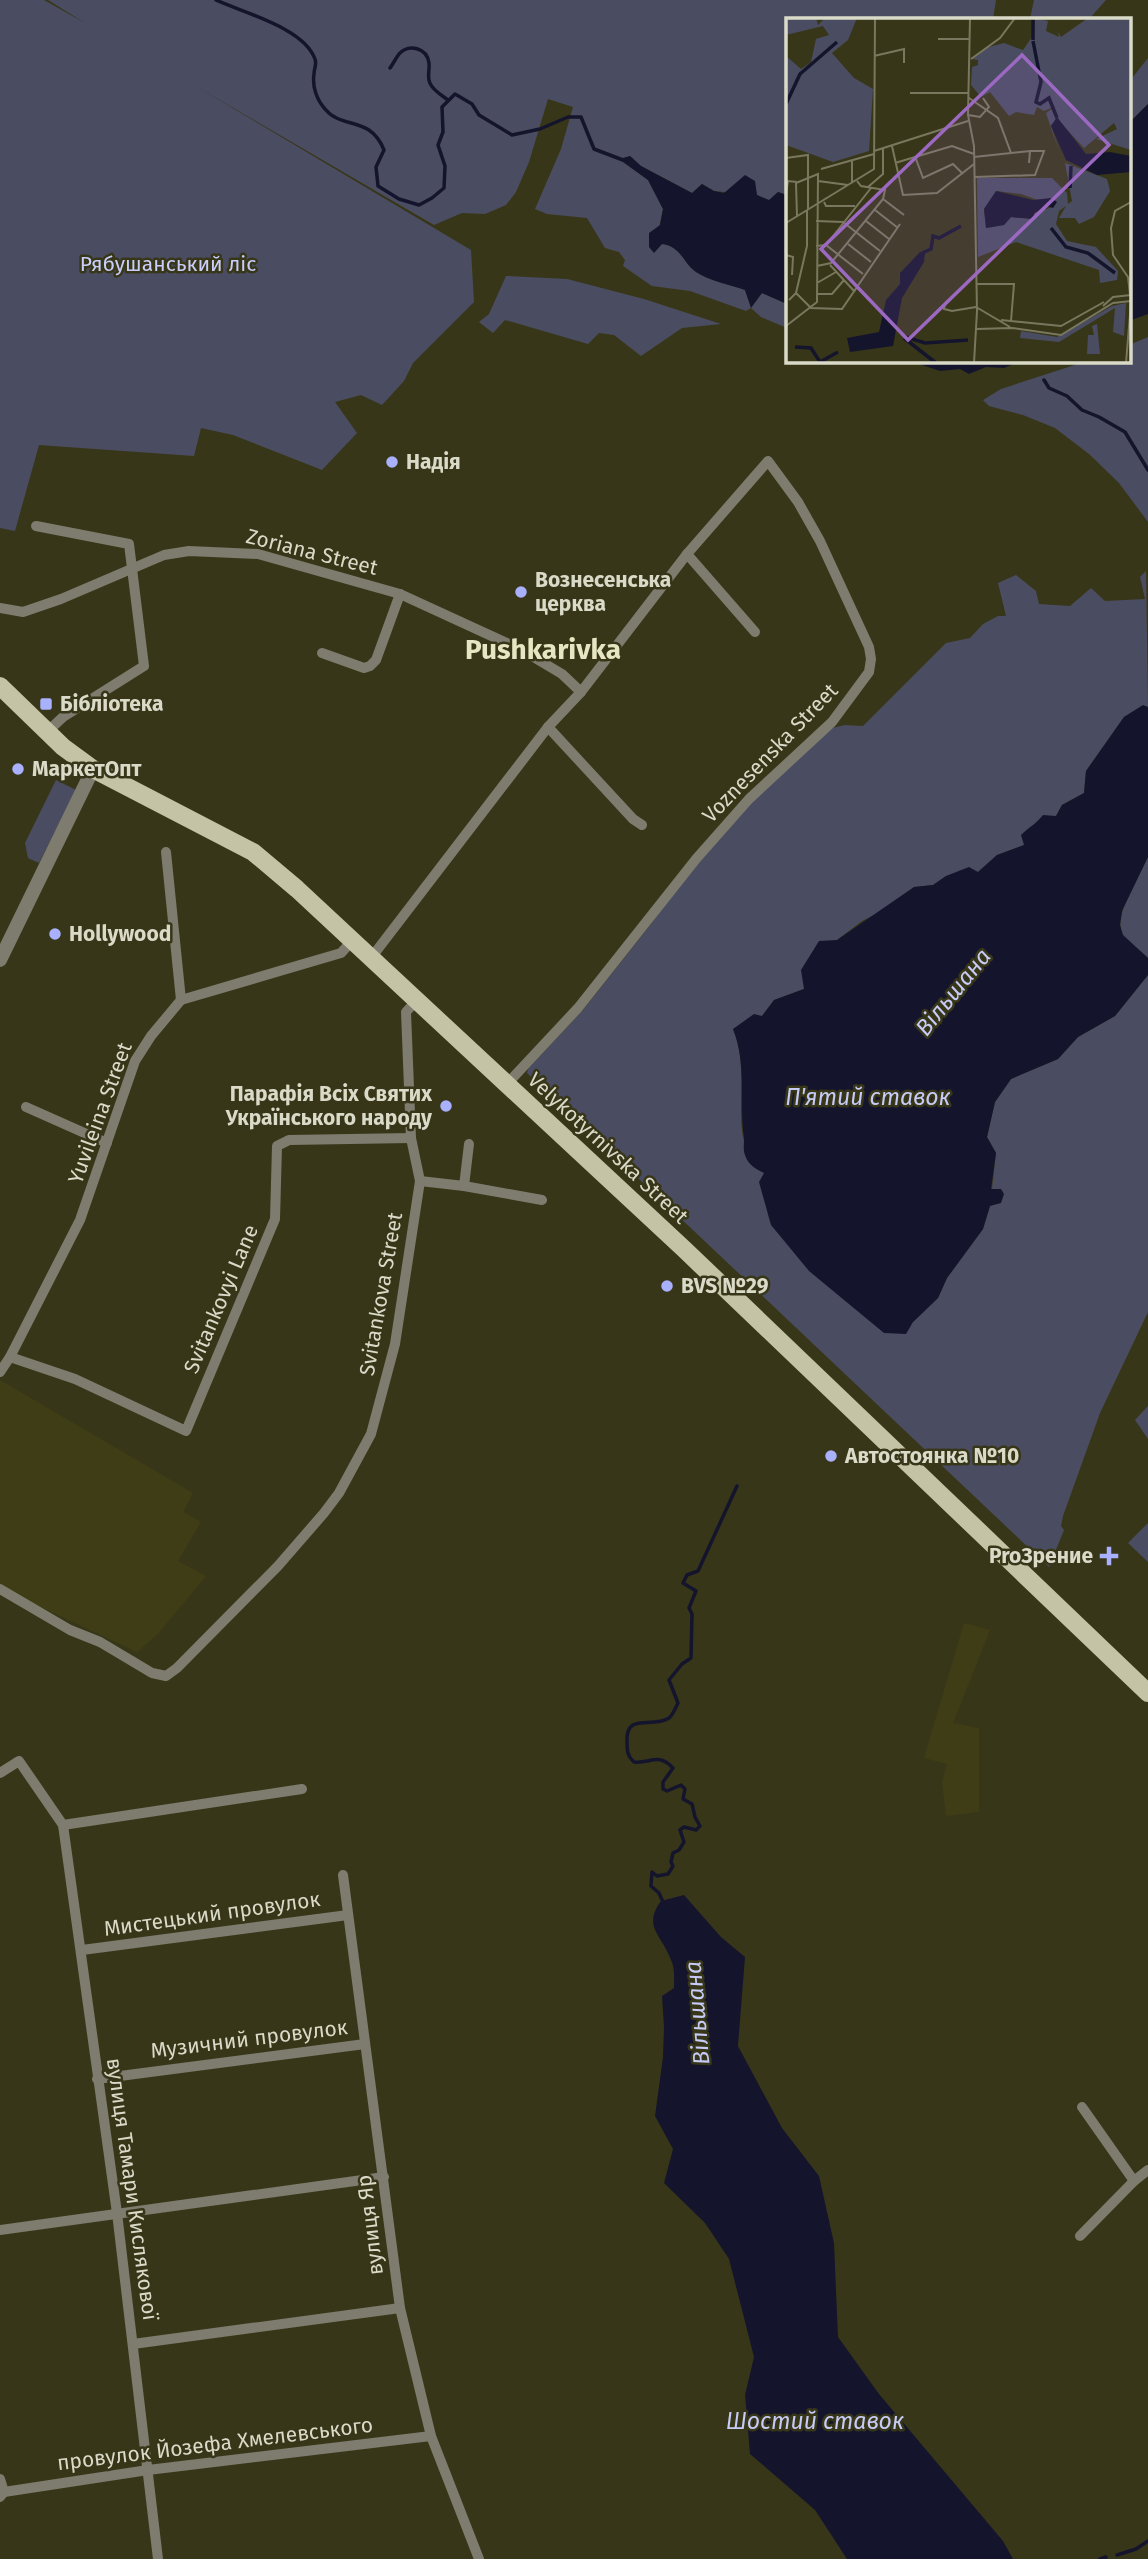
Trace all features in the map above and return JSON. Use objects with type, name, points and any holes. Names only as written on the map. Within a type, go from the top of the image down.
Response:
[{"type":"main road","name":"Velykotyrnivska Street","points":[[0,686],[47,732],[93,769],[253,852],[298,889],[724,1287],[1148,1693]]},
{"type":"street","name":"Voznesenska Street","points":[[506,1085],[578,1008],[696,859],[750,799],[832,722],[869,672],[869,647],[820,541],[798,502],[768,461],[687,554]]},
{"type":"street","points":[[36,526],[129,544],[145,666],[63,717],[47,732]]},
{"type":"street","name":"Zoriana Street","points":[[0,608],[23,612],[61,599],[163,555],[189,551],[258,554],[400,594],[520,649],[562,674],[581,692]]},
{"type":"street","points":[[371,958],[548,727],[581,692],[687,554],[755,632]]},
{"type":"street","name":"Zoriana Street","points":[[322,653],[364,668],[370,666],[376,660],[400,594]]},
{"type":"street","points":[[548,727],[642,825]]},
{"type":"street","points":[[0,960],[93,769]]},
{"type":"street","points":[[166,852],[181,1000],[341,953],[352,941]]},
{"type":"street","name":"Yuvileina Street","points":[[0,1372],[80,1220],[140,1053],[181,1000]]},
{"type":"street","name":"Svitankova Street","points":[[0,1589],[152,1673],[166,1676],[278,1566],[339,1493],[372,1434],[395,1344],[420,1181],[411,1138],[406,1012],[416,1001]]},
{"type":"street","points":[[26,1107],[107,1143]]},
{"type":"street","name":"Svitankovyi Lane","points":[[10,1357],[75,1379],[186,1431],[275,1219],[277,1146],[289,1140],[411,1138]]},
{"type":"street","points":[[464,1186],[469,1144]]},
{"type":"street","points":[[420,1181],[542,1200]]},
{"type":"street","points":[[0,1773],[19,1761],[63,1825],[302,1789]]},
{"type":"street","name":"вулиця Тамари Кислякової","points":[[63,1825],[117,2214],[158,2559]]},
{"type":"street","name":"вулиця Яр","points":[[343,1875],[400,2308],[431,2436],[479,2559]]},
{"type":"street","name":"Мистецький провулок","points":[[82,1950],[348,1915]]},
{"type":"street","name":"Музичний провулок","points":[[97,2079],[365,2043]]},
{"type":"street","points":[[1082,2107],[1133,2181]]},
{"type":"street","points":[[1080,2236],[1133,2181],[1148,2170]]},
{"type":"street","points":[[0,2230],[384,2177]]},
{"type":"street","points":[[133,2344],[400,2308]]},
{"type":"street","name":"провулок Йозефа Хмелевського","points":[[2,2494],[148,2470],[431,2436]]},
{"type":"street","points":[[0,2479],[2,2494]]},
{"type":"shaded area","points":[[0,1380],[193,1493],[183,1512],[201,1522],[178,1561],[206,1576],[157,1635],[137,1652],[0,1588]]},
{"type":"shaded area","points":[[964,1623],[990,1630],[953,1723],[979,1728],[979,1812],[946,1816],[942,1782],[947,1764],[924,1758]]},
{"type":"green space","name":"Рябушанський ліс","points":[[0,0],[44,0],[85,23],[48,0],[996,0],[993,18],[786,18],[786,195],[778,192],[769,201],[757,195],[714,191],[702,184],[692,193],[641,166],[630,156],[620,160],[648,180],[663,209],[654,252],[662,244],[674,248],[696,272],[745,290],[751,307],[762,293],[786,304],[786,328],[761,317],[751,308],[746,311],[690,291],[652,286],[623,266],[625,260],[619,252],[605,248],[587,218],[547,214],[535,209],[561,149],[573,107],[548,99],[529,162],[516,192],[506,205],[485,214],[462,213],[434,225],[194,85],[471,250],[474,302],[413,363],[404,381],[382,405],[361,395],[335,402],[357,433],[322,470],[233,435],[201,428],[194,456],[39,445],[15,531],[0,528]]},
{"type":"green space","points":[[1034,0],[1106,0],[1090,18],[1030,18]]},
{"type":"green space","points":[[1148,58],[1148,104],[1130,122],[1130,81]]},
{"type":"green space","points":[[506,276],[567,279],[644,299],[721,324],[682,328],[641,356],[614,335],[599,333],[588,344],[505,320],[493,333],[479,322],[489,314]]},
{"type":"green space","points":[[1148,337],[1148,522],[1119,483],[1089,454],[1055,428],[1023,415],[989,406],[983,400],[1001,389],[1084,362],[1130,362],[1130,345]]},
{"type":"green space","points":[[1146,571],[1148,707],[1143,706],[1124,717],[1086,771],[1084,793],[1062,805],[1056,816],[1024,845],[997,855],[978,872],[946,876],[933,885],[914,887],[886,909],[862,921],[837,940],[804,989],[774,1000],[762,1016],[733,1029],[740,1057],[743,1137],[765,1174],[768,1214],[774,1228],[780,1235],[913,1322],[938,1298],[947,1278],[983,1229],[990,1206],[996,1153],[987,1137],[995,1102],[1011,1079],[1058,1059],[1078,1037],[1115,1016],[1148,975],[1148,1312],[1100,1413],[1063,1516],[1061,1526],[1064,1530],[1049,1567],[527,1073],[583,1010],[680,884],[770,782],[824,730],[845,725],[863,726],[946,643],[970,638],[983,624],[998,616],[1006,616],[998,583],[1016,575],[1036,591],[1039,604],[1070,606],[1091,588],[1105,601],[1145,599],[1140,577]]},
{"type":"green space","points":[[56,780],[76,790],[39,863],[28,858],[25,843]]},
{"type":"green space","points":[[1148,857],[1148,958],[1125,938],[1121,918],[1128,896]]},
{"type":"green space","points":[[1148,1406],[1148,1439],[1135,1420]]},
{"type":"green space","points":[[1148,1523],[1148,1562],[1128,1543]]},
{"type":"water","points":[[1148,104],[1148,314],[1130,321],[1130,122]]},
{"type":"water","points":[[630,156],[641,166],[692,193],[702,184],[724,193],[745,175],[755,181],[757,195],[769,200],[778,192],[786,195],[786,304],[762,293],[751,308],[745,290],[701,275],[674,248],[662,244],[654,253],[649,247],[649,233],[660,225],[663,209],[648,180],[619,159]]},
{"type":"water","points":[[913,362],[1018,362],[1004,368],[986,367],[969,374],[960,369],[940,371]]},
{"type":"water","name":"П'ятий ставок","points":[[1143,705],[1148,707],[1148,857],[1122,911],[1120,925],[1123,935],[1148,958],[1148,975],[1115,1016],[1078,1037],[1058,1059],[1011,1079],[995,1102],[987,1137],[996,1153],[991,1189],[1001,1189],[1004,1194],[1001,1203],[990,1206],[983,1229],[947,1278],[938,1298],[913,1322],[906,1334],[884,1333],[809,1271],[771,1225],[759,1182],[764,1173],[750,1164],[744,1153],[740,1056],[733,1029],[754,1014],[762,1016],[774,1000],[804,989],[801,970],[819,941],[837,940],[914,887],[933,885],[946,876],[969,867],[978,872],[997,855],[1024,845],[1021,835],[1043,815],[1056,816],[1062,805],[1084,793],[1086,771],[1124,717]]},
{"type":"water","name":"Шостий ставок","points":[[684,1895],[721,1937],[745,1957],[738,2046],[782,2128],[819,2176],[834,2243],[838,2337],[879,2394],[1003,2541],[1013,2559],[847,2559],[815,2510],[750,2454],[745,2395],[754,2357],[729,2259],[705,2223],[664,2183],[673,2149],[655,2116],[663,2057],[662,1996],[674,1988],[674,1970],[653,1925],[653,1918],[661,1901]]},
{"type":"waterway","points":[[216,0],[286,30],[309,48],[316,61],[314,84],[320,102],[332,115],[364,127],[378,139],[384,150],[376,167],[378,186],[399,199],[419,205],[444,188],[445,166],[438,145],[443,132],[442,107],[455,94],[472,104],[479,115],[512,135],[540,129],[568,117],[581,117],[594,149],[623,160]]},
{"type":"waterway","points":[[390,68],[403,51],[412,48],[421,51],[428,58],[430,82],[434,89],[448,100]]},
{"type":"waterway","name":"Вільшана","points":[[1044,380],[1049,388],[1067,396],[1082,410],[1125,432],[1148,470]]},
{"type":"waterway","name":"Вільшана","points":[[663,1902],[659,1893],[651,1886],[652,1872],[657,1876],[668,1874],[673,1866],[673,1853],[679,1850],[684,1842],[680,1830],[684,1827],[696,1830],[700,1826],[692,1804],[683,1799],[685,1789],[681,1785],[667,1791],[663,1789],[663,1782],[673,1768],[658,1760],[634,1762],[628,1753],[628,1732],[635,1724],[669,1718],[678,1703],[669,1680],[682,1664],[691,1658],[692,1614],[689,1608],[696,1591],[683,1583],[687,1575],[698,1571],[737,1486]]},
{"type":"waterway","points":[[1117,2555],[1136,2549],[1148,2541]]},
{"type":"waterway","points":[[1100,2559],[1106,2557]]},
{"type":"place","name":"Надія","points":[[392,462]]},
{"type":"place","name":"Вознесенська церква","points":[[521,592]]},
{"type":"place","name":"Бібліотека","points":[[46,704]]},
{"type":"place","name":"МаркетОпт","points":[[18,769]]},
{"type":"place","name":"Hollywood","points":[[55,934]]},
{"type":"place","name":"Парафія Всіх Святих Українського народу","points":[[446,1106]]},
{"type":"place","name":"BVS №29","points":[[667,1286]]},
{"type":"place","name":"Автостоянка №10","points":[[831,1456]]},
{"type":"place","name":"ProЗрение","points":[[1109,1556]]},
{"type":"district","name":"Pushkarivka","points":[[543,649]]}]
